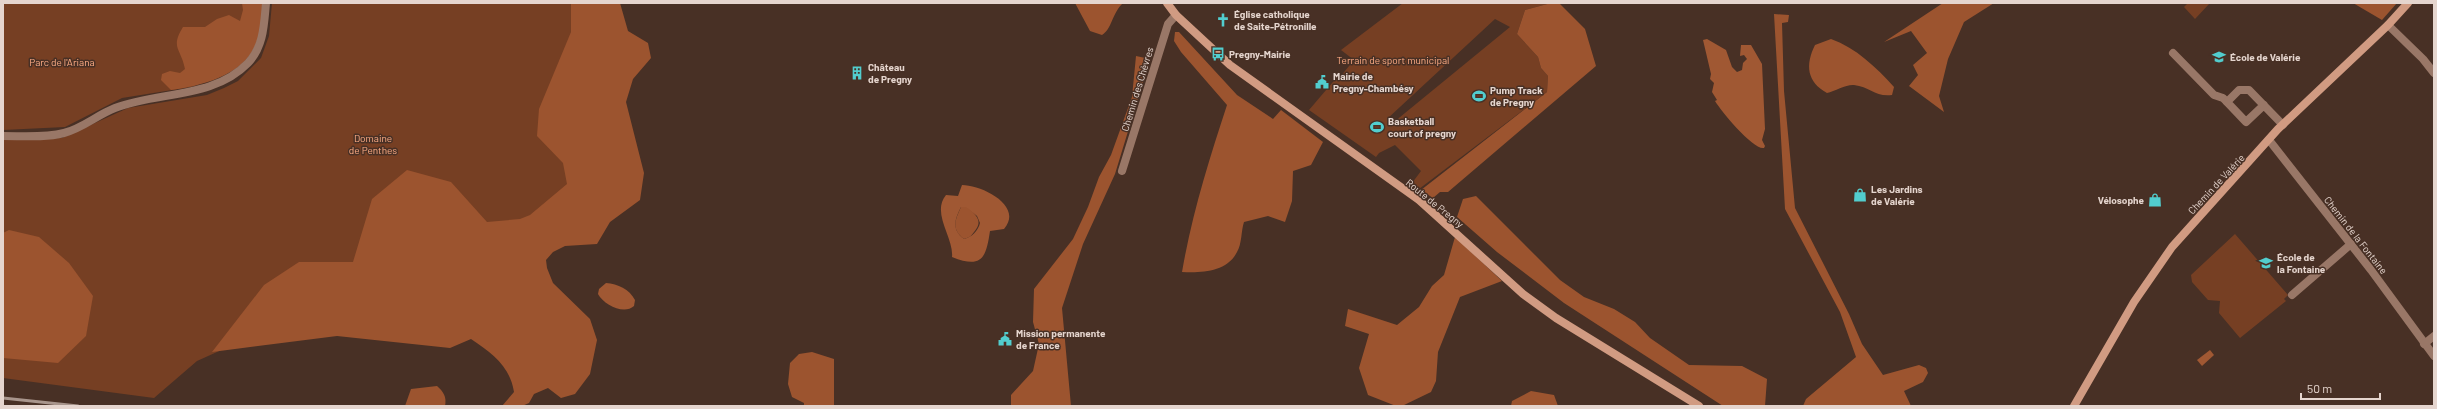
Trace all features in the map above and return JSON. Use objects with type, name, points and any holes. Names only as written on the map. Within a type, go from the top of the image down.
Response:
[{"type":"street","points":[[3,136],[63,133],[115,108],[142,100],[190,92],[215,84],[239,71],[256,52],[263,31],[266,3]]},
{"type":"street","name":"Route de Pregny","points":[[1167,3],[1176,14],[1242,74],[1419,200],[1446,223],[1522,294],[1556,318],[1699,406]]},
{"type":"street","name":"Chemin de Valérie","points":[[2074,406],[2127,313],[2167,254],[2212,201],[2269,140],[2388,25],[2408,3]]},
{"type":"street","name":"Chemin des Chèvres","points":[[1122,171],[1168,24],[1176,14]]},
{"type":"street","points":[[2388,25],[2423,59],[2434,73]]},
{"type":"street","points":[[2173,53],[2214,95],[2223,98],[2246,122],[2264,105]]},
{"type":"street","points":[[2227,102],[2239,90],[2249,90],[2284,125]]},
{"type":"street","name":"Chemin de la Fontaine","points":[[2269,140],[2351,244],[2434,356]]},
{"type":"street","points":[[2292,295],[2351,244]]},
{"type":"street","points":[[2424,344],[2434,336]]},
{"type":"green space","name":"Parc de l'Ariana","points":[[3,3],[263,3],[235,68],[225,74],[191,87],[122,98],[65,127],[3,130]]},
{"type":"green space","name":"Domaine de Penthes","points":[[272,3],[594,3],[569,211],[237,343],[197,361],[154,398],[3,378],[3,139],[62,138],[128,108],[207,95],[238,81],[261,58],[269,36]]},
{"type":"green space","name":"Terrain de sport municipal","points":[[1403,3],[1551,3],[1525,10],[1517,34],[1538,57],[1541,68],[1548,76],[1547,92],[1419,189],[1412,183],[1421,171],[1395,145],[1379,153],[1376,157],[1309,110],[1354,60],[1341,50]],"holes":[[[1495,19],[1510,27],[1394,122],[1387,119]]]},
{"type":"green space","points":[[2188,3],[2210,3],[2195,19],[2184,7]]},
{"type":"green space","points":[[2235,234],[2288,295],[2284,299],[2286,301],[2240,338],[2219,313],[2220,301],[2208,300],[2192,282],[2191,275]]},
{"type":"shaded area","points":[[242,3],[263,3],[259,36],[249,56],[240,65],[219,78],[195,86],[171,90],[161,80],[162,74],[170,71],[180,73],[185,69],[177,44],[177,39],[183,27],[205,27],[217,19],[229,15],[240,21],[243,10]]},
{"type":"shaded area","points":[[571,3],[620,3],[628,31],[648,43],[651,58],[633,79],[626,102],[644,173],[640,200],[610,222],[597,244],[565,246],[553,252],[546,260],[547,268],[553,283],[590,319],[597,340],[590,374],[575,394],[561,398],[548,388],[534,394],[529,403],[522,406],[502,406],[514,392],[509,375],[493,355],[471,339],[450,348],[337,336],[212,352],[264,285],[299,262],[353,262],[372,199],[407,170],[451,182],[487,222],[520,219],[530,215],[567,184],[563,163],[537,136],[539,109],[571,32]]},
{"type":"shaded area","points":[[1075,3],[1123,3],[1116,11],[1108,29],[1102,35],[1090,31]]},
{"type":"shaded area","points":[[1551,3],[1559,3],[1585,29],[1596,66],[1448,192],[1440,192],[1433,198],[1421,190],[1547,92],[1548,76],[1541,68],[1538,57],[1517,34],[1525,10]]},
{"type":"shaded area","points":[[1943,3],[1994,3],[1964,22],[1948,59],[1939,96],[1944,112],[1909,86],[1918,75],[1913,65],[1927,53],[1911,31],[1884,42]]},
{"type":"shaded area","points":[[2353,3],[2397,3],[2382,20]]},
{"type":"shaded area","points":[[1774,14],[1789,15],[1788,22],[1782,23],[1784,91],[1795,208],[1849,314],[1862,344],[1883,375],[1919,365],[1926,368],[1928,373],[1923,382],[1904,391],[1911,406],[1803,406],[1806,399],[1856,357],[1840,312],[1785,209]]},
{"type":"shaded area","points":[[1175,32],[1179,32],[1237,95],[1273,119],[1281,110],[1323,142],[1311,165],[1293,171],[1292,201],[1285,222],[1268,216],[1244,222],[1240,245],[1233,259],[1227,264],[1213,270],[1198,272],[1182,272],[1196,208],[1207,167],[1227,105],[1181,52],[1174,41]]},
{"type":"shaded area","points":[[1707,39],[1726,50],[1732,67],[1737,72],[1742,70],[1743,63],[1747,59],[1744,55],[1740,56],[1741,45],[1751,45],[1762,64],[1765,129],[1762,140],[1765,146],[1764,148],[1759,147],[1745,137],[1730,121],[1715,101],[1717,100],[1712,92],[1714,83],[1710,79],[1711,74],[1703,40]]},
{"type":"shaded area","points":[[1831,39],[1849,47],[1873,65],[1894,87],[1892,95],[1881,95],[1854,85],[1827,93],[1820,89],[1815,84],[1810,72],[1810,59],[1815,45]]},
{"type":"shaded area","points":[[1136,56],[1150,59],[1115,174],[1083,244],[1062,308],[1071,406],[1010,406],[1011,395],[1033,371],[1039,344],[1033,322],[1034,289],[1073,239],[1088,207],[1099,177],[1111,155],[1132,97]]},
{"type":"shaded area","points":[[962,185],[980,189],[998,198],[1009,212],[1009,221],[1004,229],[990,231],[987,248],[981,259],[976,261],[970,262],[952,257],[952,250],[944,226],[941,210],[942,202],[946,195],[958,196]],"holes":[[[961,207],[966,207],[977,216],[980,223],[978,229],[970,237],[964,239],[957,231],[955,224]]]},
{"type":"shaded area","points":[[1476,196],[1560,280],[1584,297],[1614,309],[1635,322],[1650,338],[1689,365],[1742,366],[1767,379],[1765,406],[1723,406],[1564,303],[1497,252],[1457,217],[1463,199]]},
{"type":"shaded area","points":[[966,206],[978,218],[978,225],[971,236],[964,239],[957,232],[955,224],[961,207]]},
{"type":"shaded area","points":[[9,230],[39,237],[69,263],[93,296],[86,336],[58,363],[3,358],[3,233]]},
{"type":"shaded area","points":[[1455,237],[1502,281],[1460,297],[1438,352],[1436,381],[1431,392],[1402,406],[1396,406],[1368,395],[1359,368],[1369,334],[1345,326],[1348,309],[1397,325],[1419,307],[1432,286],[1444,275]]},
{"type":"shaded area","points":[[606,283],[619,286],[630,293],[635,300],[634,306],[630,309],[620,309],[614,308],[605,302],[598,294],[599,289]]},
{"type":"shaded area","points":[[2210,350],[2214,355],[2202,366],[2197,360]]},
{"type":"shaded area","points":[[812,352],[834,359],[834,406],[804,406],[804,403],[792,397],[788,384],[790,363],[799,354]]},
{"type":"shaded area","points":[[437,386],[444,394],[445,406],[405,406],[411,389]]},
{"type":"shaded area","points":[[1531,391],[1554,395],[1558,406],[1511,406],[1512,401]]},
{"type":"railway","points":[[3,398],[78,406]]},
{"type":"place","name":"Église catholique de Saite-Pétronille","points":[[1223,20]]},
{"type":"place","name":"Pregny-Mairie","points":[[1218,54]]},
{"type":"place","name":"École de Valérie","points":[[2219,57]]},
{"type":"place","name":"Château de Pregny","points":[[857,73]]},
{"type":"place","name":"Mairie de Pregny-Chambésy","points":[[1322,82]]},
{"type":"place","name":"Pump Track de Pregny","points":[[1479,96]]},
{"type":"place","name":"Basketball court of pregny","points":[[1377,127]]},
{"type":"place","name":"Les Jardins de Valérie","points":[[1860,195]]},
{"type":"place","name":"Vélosophe","points":[[2155,200]]},
{"type":"place","name":"École de la Fontaine","points":[[2266,263]]},
{"type":"place","name":"Mission permanente de France","points":[[1005,339]]}]
